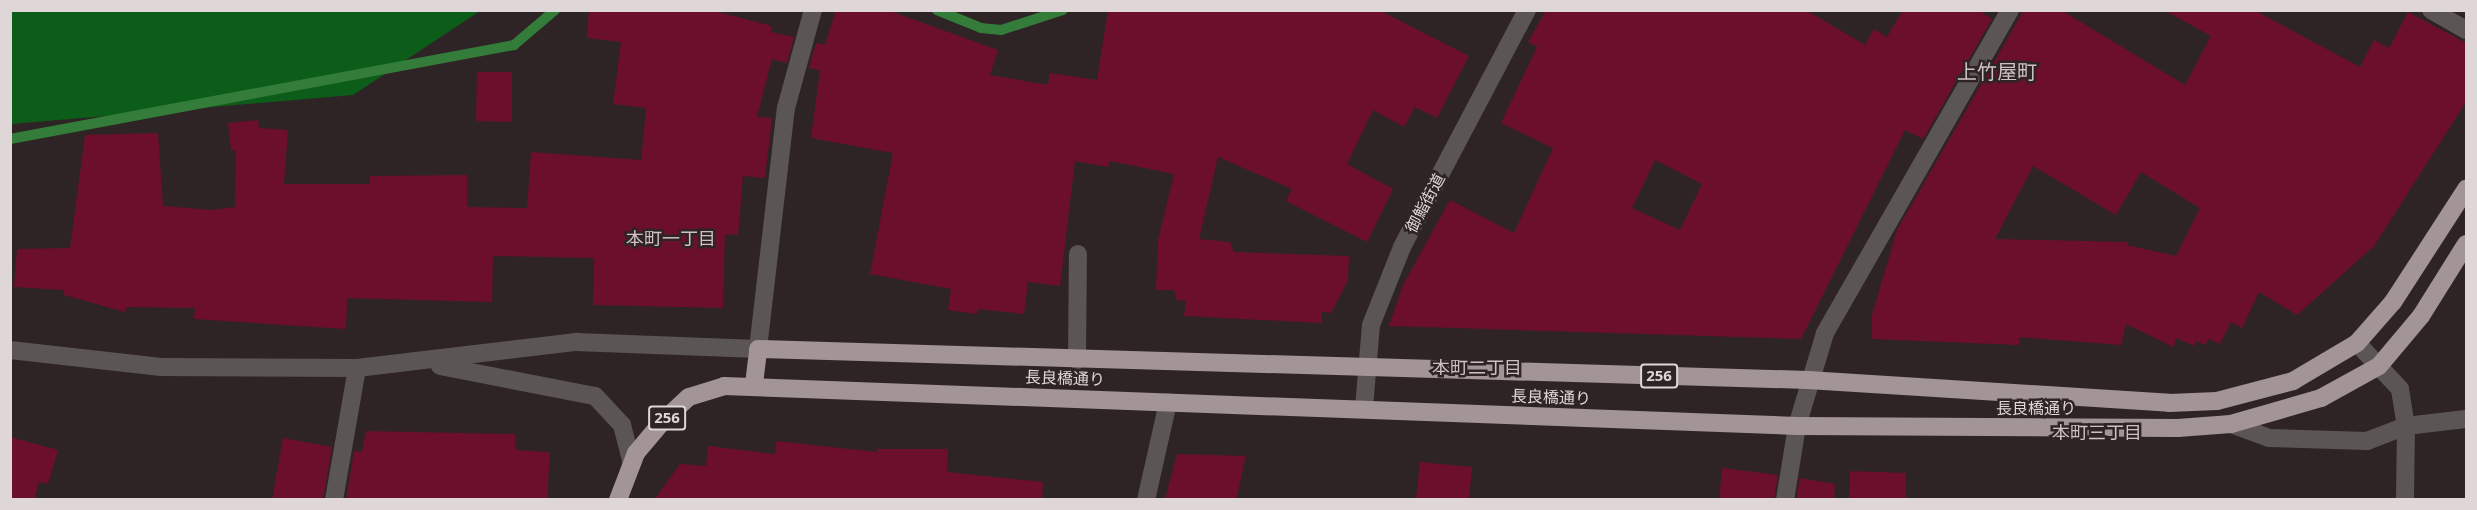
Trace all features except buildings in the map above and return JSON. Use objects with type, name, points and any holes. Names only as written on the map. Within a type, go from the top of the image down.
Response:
[{"type":"highway","name":"長良橋通り","points":[[758,349],[1366,370],[1808,380],[2169,403],[2217,401],[2293,381],[2357,343],[2393,302],[2466,189]]},
{"type":"highway","name":"長良橋通り","points":[[618,500],[641,447],[689,396],[724,386],[754,384],[1797,426],[2178,428],[2231,424],[2321,398],[2379,366],[2421,316],[2466,244]]},
{"type":"highway","points":[[754,384],[758,349]]},
{"type":"street","points":[[12,357],[160,367],[357,368],[424,363],[576,342],[758,349],[786,108],[813,10]]},
{"type":"street","name":"御鮨街道","points":[[1364,408],[1371,325],[1402,247],[1527,10]]},
{"type":"street","points":[[1785,500],[1797,426],[1808,380],[1825,333],[2010,10]]},
{"type":"street","points":[[2431,10],[2466,30]]},
{"type":"street","points":[[1077,360],[1078,254]]},
{"type":"street","points":[[2357,343],[2400,389],[2406,426],[2404,500]]},
{"type":"street","points":[[424,363],[595,396],[622,425],[632,464]]},
{"type":"street","points":[[334,500],[357,368]]},
{"type":"street","points":[[1146,500],[1168,402]]},
{"type":"street","points":[[2231,424],[2268,438],[2367,441],[2406,426],[2466,419]]},
{"type":"green space","points":[[11,10],[480,11],[353,95],[11,124]]},
{"type":"waterway","points":[[10,139],[514,45],[555,10]]},
{"type":"waterway","points":[[937,10],[981,28],[1001,30],[1063,10]]},
{"type":"district","name":"上竹屋町","points":[[1997,71]]},
{"type":"district","name":"本町一丁目","points":[[671,238]]},
{"type":"district","name":"本町二丁目","points":[[1477,367]]},
{"type":"district","name":"本町三丁目","points":[[2097,432]]}]
